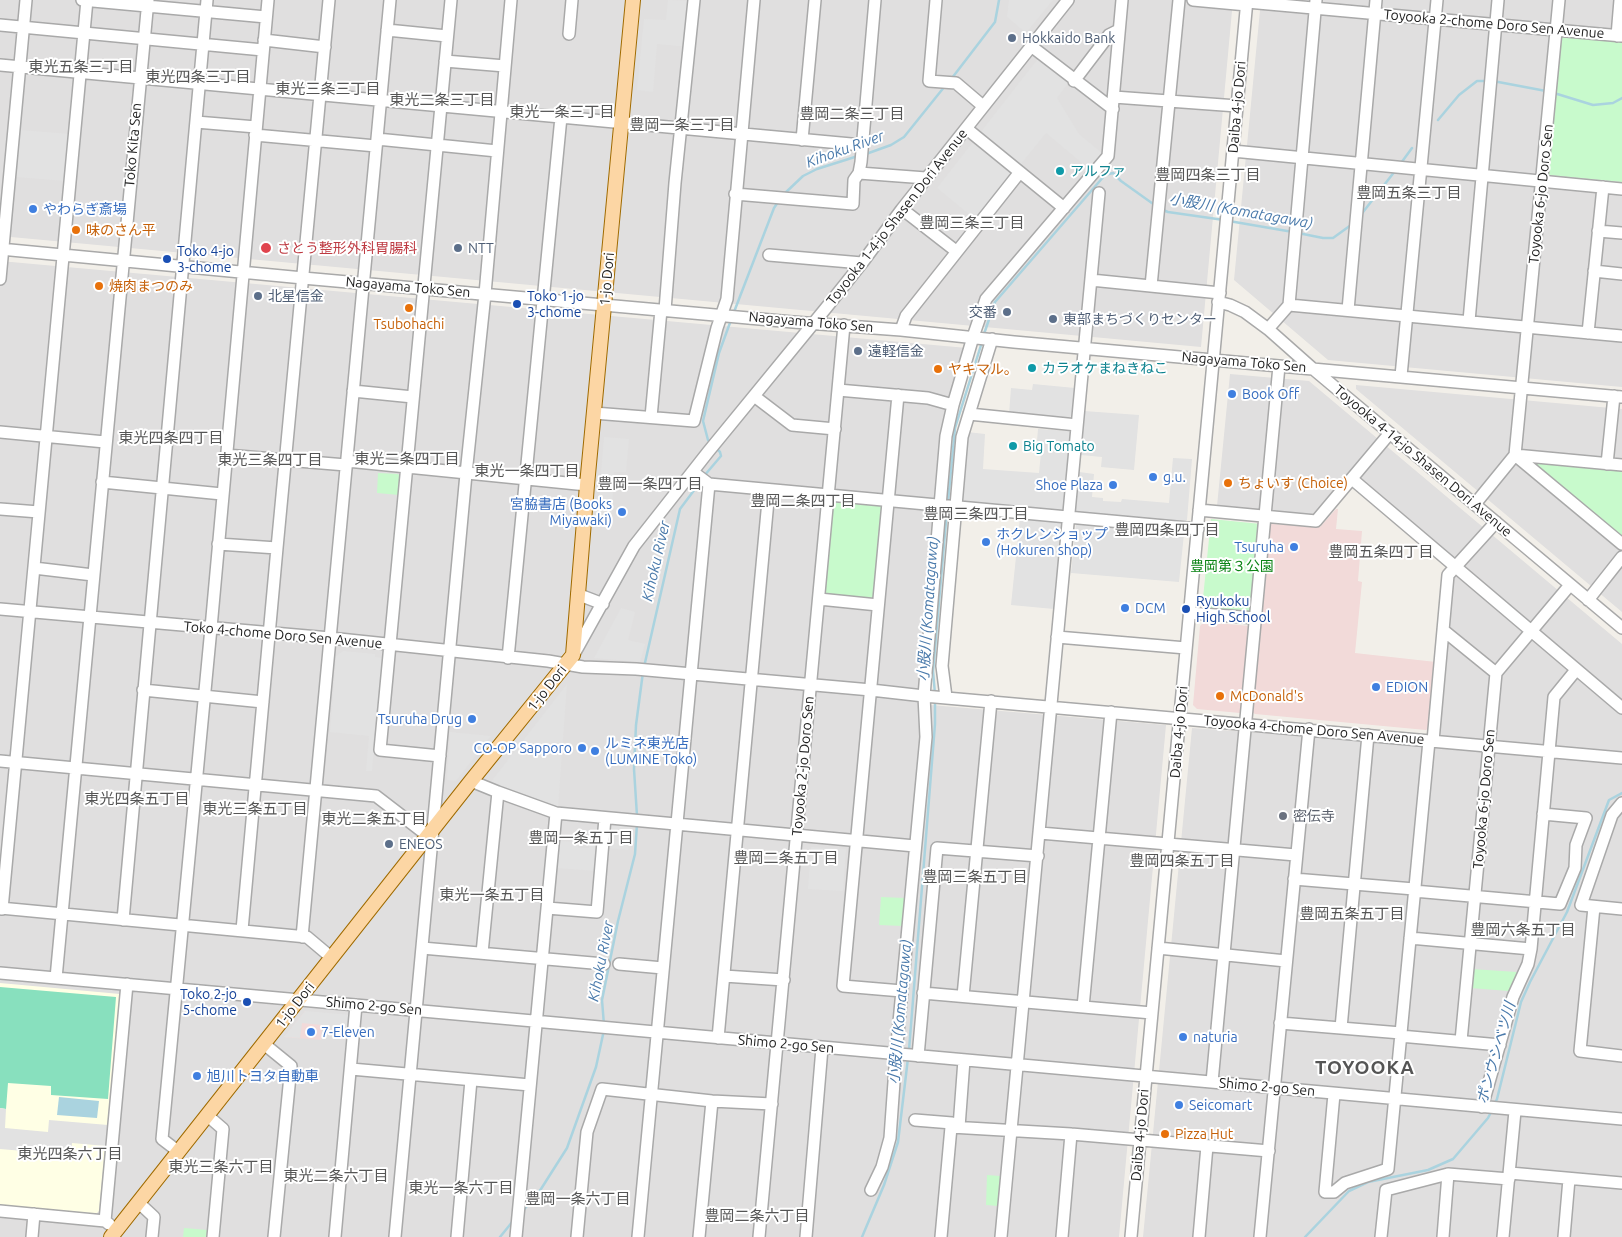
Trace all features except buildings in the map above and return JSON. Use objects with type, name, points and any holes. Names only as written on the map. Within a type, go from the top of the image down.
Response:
[{"type":"main road","name":"1-jo Dori","points":[[114,1234],[471,781],[570,659],[633,0]]},
{"type":"street","points":[[0,279],[1,249],[26,0]]},
{"type":"street","points":[[82,0],[207,6],[266,17]]},
{"type":"street","points":[[87,0],[1,909],[307,937],[332,958]]},
{"type":"street","points":[[179,1152],[162,1139],[268,0]]},
{"type":"street","points":[[242,930],[329,0]]},
{"type":"street","points":[[302,937],[390,0]]},
{"type":"street","points":[[440,756],[380,750],[438,145],[450,0]]},
{"type":"street","points":[[395,1237],[431,832],[440,756],[466,474],[486,294],[500,111],[511,0]]},
{"type":"street","points":[[570,34],[572,0]]},
{"type":"street","points":[[651,417],[694,0]]},
{"type":"street","points":[[594,413],[694,421],[717,328],[725,315],[754,0]]},
{"type":"street","points":[[802,140],[814,0]]},
{"type":"street","points":[[735,194],[853,204],[854,180],[860,168],[875,0]]},
{"type":"street","points":[[936,0],[929,81],[956,83],[983,106]]},
{"type":"street","name":"Toyooka 1-4-jo Shasen Dori Avenue","points":[[570,659],[603,604],[634,546],[702,479],[708,452],[862,263],[926,178],[1068,0]]},
{"type":"street","points":[[935,697],[948,507],[962,437],[969,414],[982,338],[986,299],[1108,156],[1122,0]]},
{"type":"street","points":[[1151,286],[1179,0]]},
{"type":"street","name":"Toyooka 2-chome Doro Sen Avenue","points":[[1193,0],[1316,4],[1375,13],[1620,36]]},
{"type":"street","points":[[1348,310],[1376,0]]},
{"type":"street","points":[[1401,376],[1437,0]]},
{"type":"street","points":[[1468,321],[1498,0]]},
{"type":"street","name":"Toyooka 6-jo Doro Sen","points":[[1515,455],[1559,0]]},
{"type":"street","points":[[1620,0],[1620,36]]},
{"type":"street","name":"Daiba 4-jo Dori","points":[[1130,1237],[1247,2]]},
{"type":"street","name":"Toko Kita Sen","points":[[56,978],[147,3]]},
{"type":"street","points":[[1268,329],[1288,305],[1316,4]]},
{"type":"street","points":[[123,920],[207,6]]},
{"type":"street","points":[[0,26],[203,44],[325,47]]},
{"type":"street","points":[[387,30],[447,36]]},
{"type":"street","points":[[1074,81],[1109,35],[1119,30]]},
{"type":"street","points":[[1031,46],[1113,110]]},
{"type":"street","points":[[445,60],[505,66]]},
{"type":"street","points":[[0,65],[622,122],[862,148]]},
{"type":"street","points":[[1114,97],[1237,106]]},
{"type":"street","points":[[508,658],[561,117]]},
{"type":"street","points":[[196,122],[316,141],[438,145],[497,150]]},
{"type":"street","points":[[967,129],[1064,208]]},
{"type":"street","points":[[1233,151],[1622,189]]},
{"type":"street","points":[[860,168],[926,178]]},
{"type":"street","points":[[901,330],[906,316],[1020,172]]},
{"type":"street","points":[[1588,333],[1603,187]]},
{"type":"street","points":[[1001,1237],[1099,193]]},
{"type":"street","points":[[902,209],[956,251]]},
{"type":"street","points":[[1598,231],[1622,233]]},
{"type":"street","name":"Nagayama Toko Sen","points":[[1,249],[303,278],[901,330],[1618,396]]},
{"type":"street","points":[[769,255],[862,263]]},
{"type":"street","points":[[1594,271],[1622,274]]},
{"type":"street","name":"Toyooka 4-14-jo Shasen Dori Avenue","points":[[1091,280],[1151,286],[1219,297],[1245,312],[1268,329],[1622,628]]},
{"type":"street","points":[[1288,305],[1622,336]]},
{"type":"street","name":"Toyooka 2-jo Doro Sen","points":[[759,1237],[844,325]]},
{"type":"street","points":[[907,1055],[902,991],[915,846],[926,737],[942,666],[948,507],[946,436],[952,405],[982,338]]},
{"type":"street","points":[[1212,1082],[1279,366]]},
{"type":"street","points":[[838,390],[928,398],[952,405]]},
{"type":"street","points":[[354,391],[413,397]]},
{"type":"street","points":[[898,395],[843,986],[902,991]]},
{"type":"street","points":[[754,396],[792,425],[834,429]]},
{"type":"street","points":[[1607,464],[1618,396]]},
{"type":"street","points":[[969,414],[1077,425]]},
{"type":"street","points":[[0,432],[105,442]]},
{"type":"street","points":[[1199,510],[1316,521],[1390,433]]},
{"type":"street","points":[[226,454],[407,468],[587,485]]},
{"type":"street","points":[[1515,455],[1622,465]]},
{"type":"street","points":[[1475,504],[1515,455]]},
{"type":"street","points":[[1515,455],[1622,544]]},
{"type":"street","points":[[638,1237],[690,674],[702,479],[769,490],[1198,529]]},
{"type":"street","points":[[1352,479],[1622,708]]},
{"type":"street","points":[[102,482],[222,494]]},
{"type":"street","points":[[718,1038],[769,490]]},
{"type":"street","points":[[0,509],[39,512]]},
{"type":"street","points":[[1334,1094],[1325,1192],[1334,1192],[1345,1183],[1388,1169],[1414,890],[1444,630],[1448,575],[1496,522]]},
{"type":"street","points":[[218,544],[277,548]]},
{"type":"street","points":[[1588,600],[1622,557]]},
{"type":"street","points":[[34,568],[93,575]]},
{"type":"street","points":[[1444,630],[1496,672],[1570,585]]},
{"type":"street","points":[[577,594],[603,604]]},
{"type":"street","points":[[819,599],[878,606]]},
{"type":"street","name":"Toko 4-chome Doro Sen Avenue","points":[[0,609],[330,638],[508,658],[570,659]]},
{"type":"street","points":[[1190,613],[1256,618]]},
{"type":"street","points":[[1057,638],[1186,648]]},
{"type":"street","name":"Toyooka 4-chome Doro Sen Avenue","points":[[570,659],[583,667],[649,670],[1622,758]]},
{"type":"street","points":[[1490,1108],[1500,1045],[1513,997],[1528,964],[1554,697],[1576,670]]},
{"type":"street","name":"Toyooka 6-jo Doro Sen","points":[[1461,1041],[1496,672]]},
{"type":"street","points":[[143,690],[263,702]]},
{"type":"street","points":[[962,996],[990,701]]},
{"type":"street","points":[[1083,1007],[1111,712]]},
{"type":"street","points":[[1260,1237],[1309,729]]},
{"type":"street","points":[[1341,1028],[1368,735]]},
{"type":"street","points":[[0,761],[376,796],[431,832]]},
{"type":"street","points":[[471,781],[556,813],[915,846]]},
{"type":"street","points":[[482,953],[498,792]]},
{"type":"street","points":[[1622,803],[1619,804],[1612,815],[1581,905],[1622,909]]},
{"type":"street","points":[[517,1232],[556,813]]},
{"type":"street","points":[[1294,879],[1560,904],[1575,868],[1576,845],[1586,818],[1543,814]]},
{"type":"street","points":[[547,908],[597,912],[605,818]]},
{"type":"street","points":[[1040,833],[1296,855]]},
{"type":"street","points":[[871,1190],[882,1167],[890,1138],[907,1055],[923,993],[937,848],[1038,856]]},
{"type":"street","points":[[1594,907],[1580,1052],[1622,1056]]},
{"type":"street","points":[[1410,938],[1530,949]]},
{"type":"street","points":[[422,948],[604,964]]},
{"type":"street","points":[[1158,948],[1286,961]]},
{"type":"street","points":[[619,964],[663,968]]},
{"type":"street","name":"Shimo 2-go Sen","points":[[0,973],[1622,1119]]},
{"type":"street","points":[[724,976],[784,980]]},
{"type":"street","points":[[114,1234],[104,1221],[127,984]]},
{"type":"street","points":[[923,993],[1152,1013]]},
{"type":"street","points":[[335,1237],[356,1005]]},
{"type":"street","points":[[1280,1023],[1500,1045]]},
{"type":"street","points":[[264,1044],[290,1066],[274,1237]]},
{"type":"street","points":[[806,1237],[822,1048]]},
{"type":"street","points":[[941,1237],[964,1060]]},
{"type":"street","points":[[350,1069],[530,1085]]},
{"type":"street","points":[[457,1237],[471,1080]]},
{"type":"street","points":[[577,1237],[587,1132],[602,1090],[772,1104]]},
{"type":"street","points":[[699,1237],[712,1100]]},
{"type":"street","points":[[1504,1237],[1515,1110]]},
{"type":"street","points":[[208,1116],[223,1129],[213,1237]]},
{"type":"street","points":[[915,1120],[952,1123],[955,1127],[1071,1134],[1269,1151]]},
{"type":"street","points":[[1062,1237],[1071,1134]]},
{"type":"street","points":[[1199,1237],[1207,1146]]},
{"type":"street","points":[[1443,1237],[1448,1174]]},
{"type":"street","points":[[1381,1237],[1386,1190],[1448,1174],[1569,1179],[1622,1184]]},
{"type":"street","points":[[1564,1237],[1569,1179]]},
{"type":"street","points":[[138,1203],[154,1217],[152,1237]]},
{"type":"street","points":[[0,1211],[104,1221]]},
{"type":"street","points":[[32,1237],[34,1214]]},
{"type":"shaded area","points":[[0,0],[1233,0],[1201,347],[0,236]]},
{"type":"shaded area","points":[[668,0],[692,1],[689,47],[657,44],[653,92],[637,90],[644,19],[666,20]]},
{"type":"shaded area","points":[[1009,0],[1053,0],[1026,33],[1007,17]]},
{"type":"shaded area","points":[[1261,0],[1622,0],[1622,387],[1328,360],[1234,280]]},
{"type":"shaded area","points":[[1040,56],[1070,81],[1057,98],[1079,134],[1102,153],[1089,169],[1046,133],[976,220],[937,188]]},
{"type":"shaded area","points":[[20,130],[70,134],[66,181],[16,177]]},
{"type":"shaded area","points":[[0,261],[967,348],[947,416],[919,704],[1166,725],[1119,1237],[0,1237]]},
{"type":"shaded area","points":[[1230,374],[1309,381],[1622,644],[1622,1237],[1143,1237],[1192,728],[1422,744],[1437,730],[1454,562],[1352,475],[1314,516],[1217,506]]},
{"type":"shaded area","points":[[1033,384],[1075,388],[1073,415],[1067,419],[1009,414],[1011,388],[1032,390]]},
{"type":"shaded area","points":[[1356,385],[1622,409],[1622,612],[1356,389]]},
{"type":"shaded area","points":[[1084,411],[1139,415],[1134,470],[1101,467],[1102,457],[1081,455]]},
{"type":"shaded area","points":[[1038,429],[1071,431],[1065,511],[962,504],[967,432],[985,434],[983,469],[1039,473],[1042,442],[1037,441]]},
{"type":"shaded area","points":[[604,437],[629,439],[626,472],[614,472],[611,524],[597,523]]},
{"type":"shaded area","points":[[1173,458],[1192,459],[1187,520],[1180,524],[1075,515],[1079,472],[1094,474],[1092,497],[1103,498],[1103,501],[1121,502],[1122,499],[1169,503]]},
{"type":"shaded area","points":[[1338,509],[1336,529],[1362,531],[1358,581],[1362,582],[1355,653],[1436,662],[1430,727],[1426,730],[1255,714],[1242,710],[1240,713],[1197,709],[1193,705],[1200,626],[1204,622],[1261,627],[1270,525],[1320,527]]},
{"type":"shaded area","points":[[1020,518],[1063,523],[1054,609],[1011,605]]},
{"type":"shaded area","points":[[1076,524],[1184,534],[1179,582],[1071,573]]},
{"type":"shaded area","points":[[621,608],[635,612],[628,640],[645,644],[640,662],[594,658]]},
{"type":"shaded area","points":[[343,651],[375,654],[375,657],[382,658],[372,771],[366,771],[369,736],[330,732],[336,656]]},
{"type":"shaded area","points":[[567,684],[558,808],[490,783]]},
{"type":"shaded area","points":[[450,732],[491,736],[456,781],[447,780]]},
{"type":"shaded area","points":[[609,824],[630,826],[628,850],[607,848]]},
{"type":"shaded area","points":[[558,841],[578,842],[578,848],[589,848],[590,841],[599,841],[597,871],[556,868]]},
{"type":"shaded area","points":[[811,847],[846,849],[843,891],[808,889]]},
{"type":"shaded area","points":[[0,983],[120,994],[99,1211],[95,1215],[0,1207]]},
{"type":"shaded area","points":[[305,1011],[350,1032],[322,1029],[321,1040],[284,1037]]},
{"type":"shaded area","points":[[305,1011],[351,1015],[350,1032],[322,1029],[322,1025],[302,1023],[300,1038],[284,1037]]},
{"type":"shaded area","points":[[0,1108],[6,1109],[5,1128],[48,1132],[49,1120],[108,1125],[106,1146],[72,1143],[71,1155],[0,1149]]},
{"type":"green space","points":[[1561,37],[1622,42],[1622,182],[1549,175]]},
{"type":"green space","points":[[1536,460],[1622,468],[1622,538],[1535,465]]},
{"type":"green space","points":[[378,473],[398,474],[401,477],[399,495],[377,493]]},
{"type":"green space","points":[[832,502],[883,506],[874,600],[824,595]]},
{"type":"green space","name":"豊岡第３公園","points":[[1211,519],[1261,524],[1253,612],[1202,608]]},
{"type":"green space","points":[[881,897],[905,898],[903,926],[879,925]]},
{"type":"green space","points":[[1472,969],[1517,972],[1509,991],[1470,988]]},
{"type":"green space","points":[[0,987],[116,997],[108,1099],[51,1095],[51,1086],[8,1083],[6,1109],[0,1108]]},
{"type":"green space","points":[[987,1175],[1000,1176],[998,1206],[986,1205]]},
{"type":"green space","points":[[184,1228],[208,1230],[208,1237],[183,1237]]},
{"type":"water","points":[[59,1097],[99,1101],[97,1118],[57,1115]]},
{"type":"waterway","name":"Kihoku River","points":[[952,78],[995,22],[999,0]]},
{"type":"waterway","name":"小股川 (Komatagawa)","points":[[1438,120],[1459,95],[1477,81],[1487,81]]},
{"type":"waterway","name":"小股川 (Komatagawa)","points":[[1493,81],[1546,91]]},
{"type":"waterway","name":"Kihoku River","points":[[866,154],[891,145],[904,137],[945,86]]},
{"type":"waterway","name":"小股川 (Komatagawa)","points":[[1554,93],[1593,105],[1613,103],[1622,98]]},
{"type":"waterway","name":"小股川 (Komatagawa)","points":[[1401,163],[1412,148]]},
{"type":"waterway","name":"Kihoku River","points":[[783,195],[803,176],[817,169],[858,156]]},
{"type":"waterway","name":"小股川 (Komatagawa)","points":[[1360,216],[1395,171]]},
{"type":"waterway","name":"小股川 (Komatagawa)","points":[[984,334],[995,302],[1105,175],[1113,173],[1156,206]]},
{"type":"waterway","name":"Kihoku River","points":[[734,312],[778,202]]},
{"type":"waterway","name":"小股川 (Komatagawa)","points":[[1163,210],[1224,220]]},
{"type":"waterway","name":"小股川 (Komatagawa)","points":[[1229,221],[1293,232]]},
{"type":"waterway","name":"小股川 (Komatagawa)","points":[[1298,233],[1333,238],[1351,225]]},
{"type":"waterway","name":"Kihoku River","points":[[711,443],[708,440],[703,421],[719,353],[731,320]]},
{"type":"waterway","name":"小股川 (Komatagawa)","points":[[948,502],[955,428],[982,342]]},
{"type":"waterway","name":"Kihoku River","points":[[704,476],[721,456],[715,447]]},
{"type":"waterway","name":"Kihoku River","points":[[644,667],[680,509],[701,481]]},
{"type":"waterway","name":"小股川 (Komatagawa)","points":[[935,694],[933,671],[947,510]]},
{"type":"waterway","name":"Kihoku River","points":[[637,816],[634,769],[636,725],[643,672]]},
{"type":"waterway","name":"小股川 (Komatagawa)","points":[[909,1050],[935,724],[935,699]]},
{"type":"waterway","name":"ポンウシベツ川","points":[[1494,1105],[1521,1002],[1567,912],[1609,800],[1622,793]]},
{"type":"waterway","name":"Kihoku River","points":[[604,1025],[602,1000],[618,921],[635,854],[637,824]]},
{"type":"waterway","name":"Kihoku River","points":[[522,1212],[541,1189],[567,1148],[596,1067],[604,1030]]},
{"type":"waterway","name":"小股川 (Komatagawa)","points":[[862,1237],[884,1185],[898,1142],[908,1058]]},
{"type":"waterway","name":"ポンウシベツ川","points":[[1305,1237],[1349,1191],[1368,1182],[1428,1170],[1453,1159],[1488,1118],[1492,1110]]},
{"type":"waterway","name":"Kihoku River","points":[[500,1237],[513,1221]]},
{"type":"place","name":"Hokkaido Bank","points":[[1012,38]]},
{"type":"place","name":"アルファ","points":[[1060,171]]},
{"type":"place","name":"やわらぎ斎場","points":[[33,209]]},
{"type":"place","name":"味のさん平","points":[[76,230]]},
{"type":"place","name":"さとう整形外科胃腸科","points":[[266,248]]},
{"type":"place","name":"NTT","points":[[458,248]]},
{"type":"place","name":"Toko 4-jo 3-chome","points":[[167,259]]},
{"type":"place","name":"焼肉まつのみ","points":[[99,286]]},
{"type":"place","name":"北星信金","points":[[258,296]]},
{"type":"place","name":"Toko 1-jo 3-chome","points":[[517,304]]},
{"type":"place","name":"Tsubohachi","points":[[409,308]]},
{"type":"place","name":"交番","points":[[1007,312]]},
{"type":"place","name":"東部まちづくりセンター","points":[[1053,319]]},
{"type":"place","name":"遠軽信金","points":[[858,351]]},
{"type":"place","name":"カラオケまねきねこ","points":[[1032,368]]},
{"type":"place","name":"ヤキマル。","points":[[938,369]]},
{"type":"place","name":"Book Off","points":[[1232,394]]},
{"type":"place","name":"Big Tomato","points":[[1013,446]]},
{"type":"place","name":"g.u.","points":[[1153,477]]},
{"type":"place","name":"ちょいす (Choice)","points":[[1228,483]]},
{"type":"place","name":"Shoe Plaza","points":[[1113,485]]},
{"type":"place","name":"宮脇書店 (Books Miyawaki)","points":[[622,512]]},
{"type":"place","name":"ホクレンショップ (Hokuren shop)","points":[[986,542]]},
{"type":"place","name":"Tsuruha","points":[[1294,547]]},
{"type":"place","name":"DCM","points":[[1125,608]]},
{"type":"place","name":"Ryukoku High School","points":[[1186,609]]},
{"type":"place","name":"EDION","points":[[1376,687]]},
{"type":"place","name":"McDonald's","points":[[1220,696]]},
{"type":"place","name":"Tsuruha Drug","points":[[472,719]]},
{"type":"place","name":"CO-OP Sapporo","points":[[582,748]]},
{"type":"place","name":"ルミネ東光店 (LUMINE Toko)","points":[[595,751]]},
{"type":"place","name":"密伝寺","points":[[1283,816]]},
{"type":"place","name":"ENEOS","points":[[389,844]]},
{"type":"place","name":"Toko 2-jo 5-chome","points":[[247,1002]]},
{"type":"place","name":"7-Eleven","points":[[311,1032]]},
{"type":"place","name":"naturia","points":[[1183,1037]]},
{"type":"place","name":"旭川トヨタ自動車","points":[[197,1076]]},
{"type":"place","name":"Seicomart","points":[[1179,1105]]},
{"type":"place","name":"Pizza Hut","points":[[1165,1134]]},
{"type":"district","name":"東光五条三丁目","points":[[81,67]]},
{"type":"district","name":"東光四条三丁目","points":[[198,77]]},
{"type":"district","name":"東光三条三丁目","points":[[328,89]]},
{"type":"district","name":"東光二条三丁目","points":[[442,100]]},
{"type":"district","name":"東光一条三丁目","points":[[562,112]]},
{"type":"district","name":"豊岡二条三丁目","points":[[852,114]]},
{"type":"district","name":"豊岡一条三丁目","points":[[682,125]]},
{"type":"district","name":"豊岡四条三丁目","points":[[1208,175]]},
{"type":"district","name":"豊岡五条三丁目","points":[[1409,193]]},
{"type":"district","name":"豊岡三条三丁目","points":[[972,223]]},
{"type":"district","name":"東光四条四丁目","points":[[171,438]]},
{"type":"district","name":"東光二条四丁目","points":[[407,459]]},
{"type":"district","name":"東光三条四丁目","points":[[270,460]]},
{"type":"district","name":"東光一条四丁目","points":[[527,471]]},
{"type":"district","name":"豊岡一条四丁目","points":[[650,484]]},
{"type":"district","name":"豊岡二条四丁目","points":[[803,501]]},
{"type":"district","name":"豊岡三条四丁目","points":[[976,514]]},
{"type":"district","name":"豊岡四条四丁目","points":[[1167,530]]},
{"type":"district","name":"豊岡五条四丁目","points":[[1381,552]]},
{"type":"district","name":"東光四条五丁目","points":[[137,799]]},
{"type":"district","name":"東光三条五丁目","points":[[255,809]]},
{"type":"district","name":"東光二条五丁目","points":[[374,819]]},
{"type":"district","name":"豊岡一条五丁目","points":[[581,838]]},
{"type":"district","name":"豊岡二条五丁目","points":[[786,858]]},
{"type":"district","name":"豊岡四条五丁目","points":[[1182,861]]},
{"type":"district","name":"豊岡三条五丁目","points":[[975,877]]},
{"type":"district","name":"東光一条五丁目","points":[[492,895]]},
{"type":"district","name":"豊岡五条五丁目","points":[[1352,914]]},
{"type":"district","name":"豊岡六条五丁目","points":[[1523,930]]},
{"type":"district","name":"TOYOOKA","points":[[1365,1068]]},
{"type":"district","name":"東光四条六丁目","points":[[70,1154]]},
{"type":"district","name":"東光三条六丁目","points":[[221,1167]]},
{"type":"district","name":"東光二条六丁目","points":[[336,1176]]},
{"type":"district","name":"東光一条六丁目","points":[[461,1188]]},
{"type":"district","name":"豊岡一条六丁目","points":[[578,1199]]},
{"type":"district","name":"豊岡二条六丁目","points":[[757,1216]]}]
